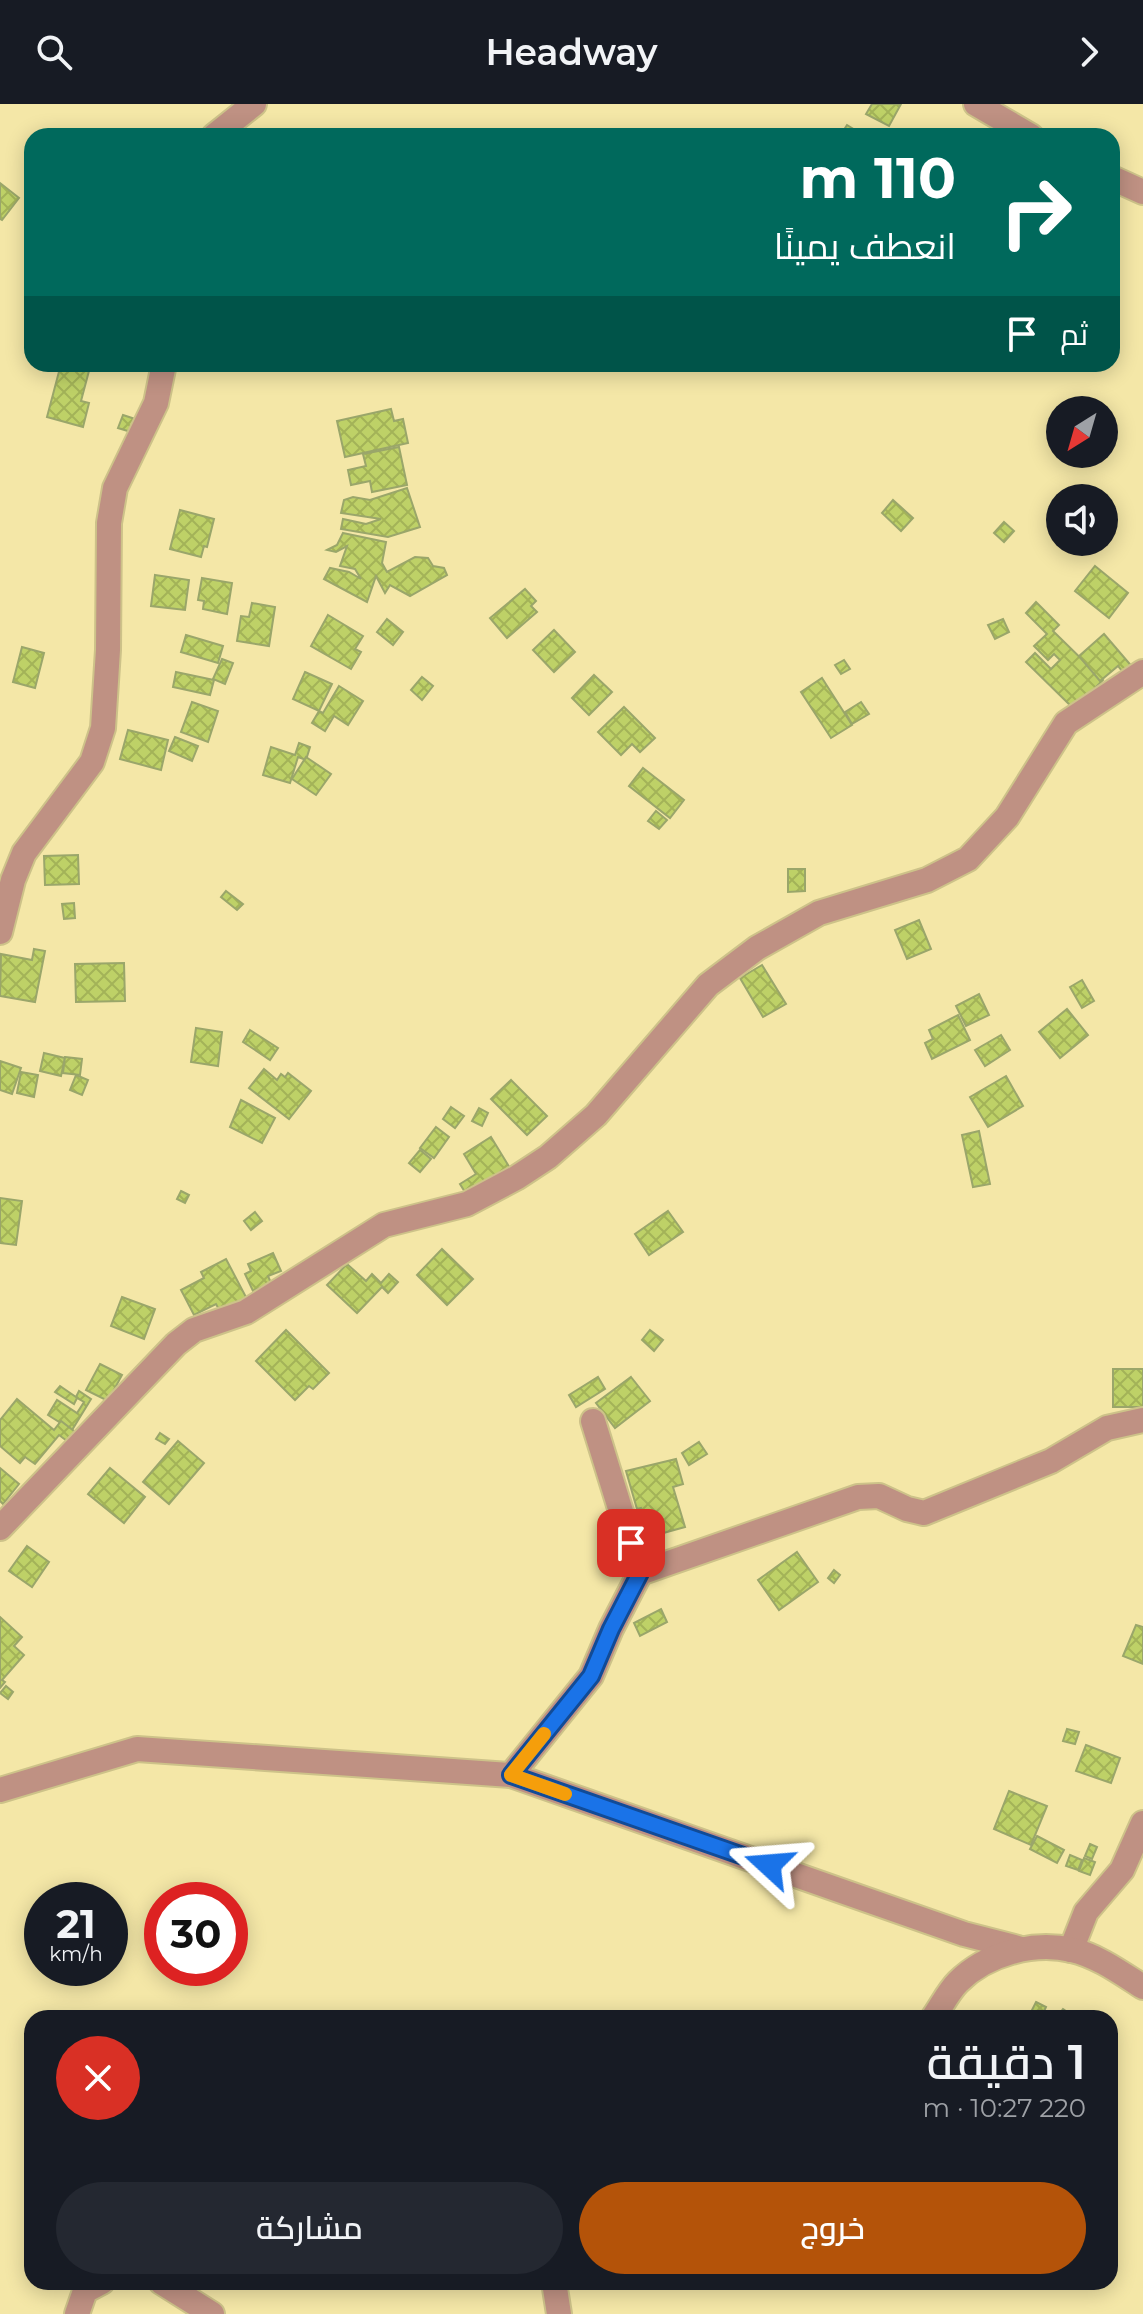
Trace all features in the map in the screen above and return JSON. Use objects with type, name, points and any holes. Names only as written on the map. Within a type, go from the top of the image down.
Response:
[{"type":"street","points":[[224,128],[254,104]]},
{"type":"street","points":[[976,104],[1017,128]]},
{"type":"street","points":[[1120,182],[1143,192]]},
{"type":"street","points":[[0,932],[13,880],[24,853],[92,762],[103,728],[108,650],[109,523],[115,488],[156,403],[162,372]]},
{"type":"street","points":[[0,1528],[176,1344],[194,1330],[246,1312],[384,1225],[467,1204],[516,1178],[548,1157],[596,1115],[708,985],[757,948],[819,913],[927,880],[968,859],[1007,817],[1066,723],[1143,672]]},
{"type":"street","points":[[511,1775],[591,1676],[640,1573],[858,1497],[879,1496],[924,1513],[1051,1461],[1107,1428],[1143,1420]]},
{"type":"street","points":[[593,1421],[640,1573]]},
{"type":"street","points":[[0,1790],[137,1749],[511,1775],[964,1934],[1018,1948],[1071,1950],[1109,1965],[1143,1987]]},
{"type":"street","points":[[1071,1950],[1086,1912],[1122,1870],[1143,1823]]},
{"type":"street","points":[[938,2010],[957,1983],[985,1961],[1018,1948]]},
{"type":"street","points":[[77,2314],[87,2290]]},
{"type":"street","points":[[174,2290],[212,2314]]},
{"type":"street","points":[[555,2290],[559,2314]]},
{"type":"building","points":[[872,104],[901,104],[889,126],[866,114]]},
{"type":"building","points":[[0,183],[19,198],[2,220],[0,219]]},
{"type":"building","points":[[59,372],[89,372],[81,401],[89,403],[83,427],[47,417]]},
{"type":"building","points":[[391,409],[394,421],[403,419],[408,443],[345,457],[337,421]]},
{"type":"building","points":[[123,415],[135,419],[131,432],[118,428]]},
{"type":"building","points":[[399,447],[407,485],[372,492],[370,481],[351,485],[348,470],[366,466],[363,454]]},
{"type":"building","points":[[407,488],[420,527],[388,537],[341,529],[343,519],[366,524],[381,519],[341,513],[344,500],[353,497],[370,500]]},
{"type":"building","points":[[893,500],[913,518],[901,531],[882,513]]},
{"type":"building","points":[[180,510],[214,519],[207,547],[204,546],[201,557],[170,549]]},
{"type":"building","points":[[1004,522],[1014,531],[1004,542],[994,533]]},
{"type":"building","points":[[343,533],[386,542],[382,563],[387,572],[415,557],[428,558],[433,566],[444,568],[447,575],[410,596],[390,585],[385,593],[376,576],[367,602],[324,579],[330,568],[349,572],[361,579],[355,569],[340,566],[347,546],[336,552],[327,550],[337,545]]},
{"type":"building","points":[[1095,566],[1128,593],[1109,618],[1075,591]]},
{"type":"building","points":[[155,575],[189,580],[185,610],[151,606]]},
{"type":"building","points":[[202,578],[232,583],[227,614],[203,609],[204,601],[198,600]]},
{"type":"building","points":[[525,589],[536,601],[531,606],[537,612],[507,638],[490,618]]},
{"type":"building","points":[[1036,602],[1059,625],[1053,631],[1103,680],[1074,709],[1026,662],[1035,653],[1051,669],[1060,660],[1054,654],[1048,660],[1034,646],[1047,634],[1026,613]]},
{"type":"building","points":[[252,603],[275,607],[269,646],[237,641],[241,616],[249,617]]},
{"type":"building","points":[[328,615],[363,636],[355,649],[361,652],[351,669],[311,646]]},
{"type":"building","points":[[387,619],[403,632],[393,645],[377,632]]},
{"type":"building","points":[[1003,619],[1009,632],[995,639],[988,625]]},
{"type":"building","points":[[554,630],[575,652],[554,672],[533,650]]},
{"type":"building","points":[[1104,634],[1134,669],[1126,676],[1118,666],[1100,681],[1079,656]]},
{"type":"building","points":[[186,635],[223,646],[218,663],[181,652]]},
{"type":"building","points":[[22,647],[44,653],[35,688],[13,682]]},
{"type":"building","points":[[222,659],[233,663],[225,684],[213,679]]},
{"type":"building","points":[[844,660],[850,669],[841,674],[835,665]]},
{"type":"building","points":[[176,672],[214,680],[210,695],[173,687]]},
{"type":"building","points":[[305,672],[332,684],[319,711],[293,699]]},
{"type":"building","points":[[594,675],[612,692],[589,715],[572,698]]},
{"type":"building","points":[[422,677],[433,686],[422,700],[411,690]]},
{"type":"building","points":[[822,678],[852,725],[831,738],[801,692]]},
{"type":"building","points":[[339,686],[363,701],[348,725],[334,716],[325,731],[312,723],[319,711],[323,713]]},
{"type":"building","points":[[192,702],[218,711],[208,742],[181,732]]},
{"type":"building","points":[[861,702],[869,714],[852,724],[845,712]]},
{"type":"building","points":[[624,707],[655,738],[640,752],[632,744],[621,755],[598,732]]},
{"type":"building","points":[[128,730],[168,740],[161,770],[120,759]]},
{"type":"building","points":[[175,737],[198,746],[192,761],[169,751]]},
{"type":"building","points":[[299,743],[310,747],[306,760],[298,757],[290,783],[263,775],[271,747],[295,755]]},
{"type":"building","points":[[306,757],[331,774],[316,795],[292,779]]},
{"type":"building","points":[[643,768],[684,800],[670,818],[629,786]]},
{"type":"building","points":[[656,811],[667,820],[659,829],[648,821]]},
{"type":"building","points":[[78,855],[79,884],[45,885],[44,856]]},
{"type":"building","points":[[788,869],[805,869],[805,891],[788,892]]},
{"type":"building","points":[[226,891],[243,904],[237,910],[221,897]]},
{"type":"building","points":[[74,903],[75,918],[64,919],[62,904]]},
{"type":"building","points":[[919,920],[931,949],[907,959],[895,930]]},
{"type":"building","points":[[34,949],[45,951],[35,1002],[0,996],[1,954],[32,960]]},
{"type":"building","points":[[124,963],[125,1001],[76,1002],[75,964]]},
{"type":"building","points":[[762,965],[786,1004],[763,1017],[740,978]]},
{"type":"building","points":[[1082,980],[1094,1001],[1082,1008],[1070,987]]},
{"type":"building","points":[[979,994],[989,1015],[966,1026],[956,1006]]},
{"type":"building","points":[[1067,1009],[1088,1035],[1060,1058],[1039,1032]]},
{"type":"building","points":[[958,1015],[970,1040],[932,1059],[925,1043],[933,1039],[929,1030]]},
{"type":"building","points":[[196,1028],[222,1032],[218,1066],[191,1062]]},
{"type":"building","points":[[250,1030],[278,1048],[270,1060],[243,1042]]},
{"type":"building","points":[[1001,1035],[1010,1050],[985,1066],[975,1050]]},
{"type":"building","points":[[44,1053],[65,1058],[61,1076],[40,1071]]},
{"type":"building","points":[[65,1057],[82,1059],[80,1075],[63,1073]]},
{"type":"building","points":[[0,1061],[21,1068],[12,1094],[0,1090]]},
{"type":"building","points":[[264,1069],[277,1080],[281,1074],[285,1077],[288,1073],[311,1091],[289,1119],[249,1088]]},
{"type":"building","points":[[21,1072],[38,1075],[34,1097],[17,1093]]},
{"type":"building","points":[[76,1075],[88,1080],[82,1095],[70,1090]]},
{"type":"building","points":[[1006,1076],[1023,1106],[988,1127],[970,1097]]},
{"type":"building","points":[[511,1080],[547,1116],[527,1135],[491,1099]]},
{"type":"building","points":[[241,1100],[275,1118],[262,1143],[230,1127]]},
{"type":"building","points":[[451,1107],[464,1116],[455,1128],[443,1119]]},
{"type":"building","points":[[479,1108],[488,1113],[482,1126],[472,1121]]},
{"type":"building","points":[[436,1127],[449,1137],[434,1158],[420,1148]]},
{"type":"building","points":[[979,1131],[990,1184],[973,1187],[962,1135]]},
{"type":"building","points":[[491,1137],[513,1173],[470,1200],[460,1184],[476,1174],[464,1154]]},
{"type":"building","points":[[420,1150],[431,1159],[420,1172],[409,1163]]},
{"type":"building","points":[[181,1191],[189,1195],[185,1203],[177,1199]]},
{"type":"building","points":[[0,1198],[22,1201],[16,1245],[0,1243]]},
{"type":"building","points":[[668,1211],[683,1232],[649,1255],[635,1234]]},
{"type":"building","points":[[255,1212],[262,1221],[251,1230],[244,1221]]},
{"type":"building","points":[[442,1249],[473,1279],[447,1305],[417,1275]]},
{"type":"building","points":[[273,1253],[281,1271],[268,1276],[271,1283],[253,1291],[245,1274],[251,1271],[248,1264]]},
{"type":"building","points":[[226,1259],[247,1299],[221,1313],[216,1304],[194,1315],[181,1290],[204,1278],[201,1272]]},
{"type":"building","points":[[347,1264],[366,1281],[372,1274],[381,1283],[389,1274],[398,1282],[388,1293],[382,1287],[357,1313],[327,1285]]},
{"type":"building","points":[[122,1297],[155,1309],[144,1339],[111,1326]]},
{"type":"building","points":[[286,1330],[329,1373],[313,1389],[309,1386],[295,1400],[256,1361]]},
{"type":"building","points":[[650,1330],[663,1340],[654,1351],[642,1340]]},
{"type":"building","points":[[100,1364],[122,1375],[108,1401],[86,1390]]},
{"type":"building","points":[[1113,1369],[1143,1369],[1143,1407],[1113,1407]]},
{"type":"building","points":[[598,1377],[605,1389],[576,1407],[569,1395]]},
{"type":"building","points":[[631,1377],[650,1401],[615,1428],[596,1403]]},
{"type":"building","points":[[60,1386],[76,1397],[79,1391],[91,1399],[72,1430],[48,1415],[57,1400],[77,1413],[84,1402],[77,1398],[74,1404],[55,1392]]},
{"type":"building","points":[[17,1399],[54,1430],[61,1421],[79,1435],[71,1444],[59,1435],[35,1464],[25,1457],[20,1463],[0,1446],[0,1420]]},
{"type":"building","points":[[160,1433],[169,1439],[165,1444],[156,1439]]},
{"type":"building","points":[[178,1441],[204,1463],[169,1504],[143,1482]]},
{"type":"building","points":[[699,1442],[707,1454],[689,1465],[682,1453]]},
{"type":"building","points":[[676,1459],[683,1484],[673,1487],[685,1527],[649,1537],[626,1471]]},
{"type":"building","points":[[0,1468],[19,1484],[3,1504],[0,1501]]},
{"type":"building","points":[[110,1468],[145,1497],[124,1523],[88,1494]]},
{"type":"building","points":[[27,1546],[49,1562],[32,1587],[9,1571]]},
{"type":"building","points":[[797,1552],[818,1582],[779,1610],[758,1580]]},
{"type":"building","points":[[834,1570],[840,1575],[834,1583],[828,1578]]},
{"type":"building","points":[[661,1609],[667,1622],[640,1636],[634,1623]]},
{"type":"building","points":[[0,1617],[22,1637],[14,1646],[24,1655],[2,1680],[5,1682],[0,1688]]},
{"type":"building","points":[[1136,1625],[1143,1627],[1143,1664],[1123,1656]]},
{"type":"building","points":[[6,1686],[13,1692],[8,1699],[0,1693]]},
{"type":"building","points":[[1067,1729],[1079,1732],[1075,1744],[1063,1741]]},
{"type":"building","points":[[1086,1745],[1120,1758],[1111,1783],[1076,1771]]},
{"type":"building","points":[[1009,1791],[1047,1806],[1031,1845],[994,1829]]},
{"type":"building","points":[[1037,1836],[1064,1850],[1057,1863],[1030,1849]]},
{"type":"building","points":[[1090,1844],[1097,1847],[1092,1859],[1085,1856]]},
{"type":"building","points":[[1070,1855],[1082,1860],[1078,1870],[1066,1866]]},
{"type":"building","points":[[1084,1858],[1095,1862],[1090,1875],[1079,1871]]},
{"type":"building","points":[[1036,2002],[1046,2007],[1045,2010],[1032,2010]]},
{"type":"slow traffic","points":[[544,1734],[511,1775],[565,1794]]},
{"type":"route","points":[[631,1543],[640,1573],[591,1676],[511,1775],[769,1865]]}]
